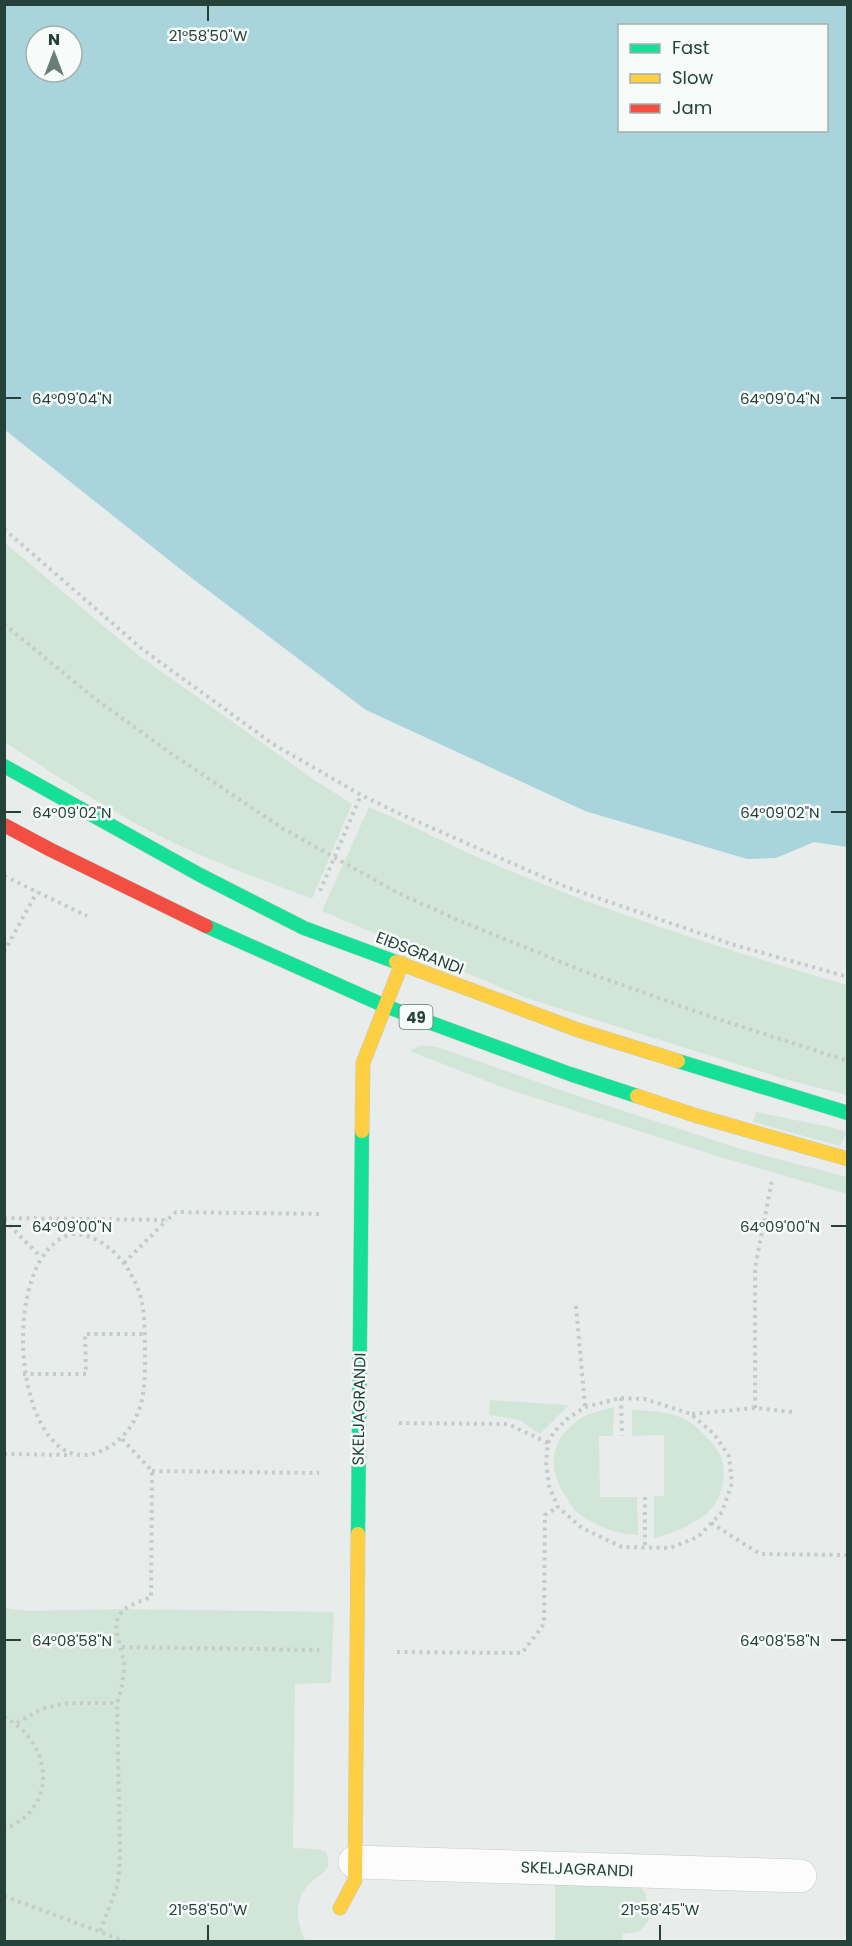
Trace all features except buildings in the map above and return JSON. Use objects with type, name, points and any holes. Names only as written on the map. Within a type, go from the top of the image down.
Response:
[{"type":"main road","name":"EIÐSGRANDI","points":[[4,766],[113,828],[304,928],[578,1030],[848,1113]]},
{"type":"main road","name":"49","points":[[4,825],[176,912],[385,1006],[570,1074],[694,1115],[848,1159]]},
{"type":"main road","name":"SKELJAGRANDI","points":[[340,1908],[355,1880],[363,1063],[402,963]]},
{"type":"street","name":"SKELJAGRANDI","points":[[355,1862],[800,1876]]},
{"type":"path","points":[[4,529],[142,649],[273,744],[361,795],[566,887],[731,944],[848,977]]},
{"type":"path","points":[[4,624],[94,698],[172,754],[282,828],[398,893],[573,967],[709,1016],[848,1061]]},
{"type":"path","points":[[318,896],[361,795]]},
{"type":"path","points":[[4,952],[37,892]]},
{"type":"path","points":[[755,1408],[755,1268],[772,1179]]},
{"type":"path","points":[[124,1263],[176,1212],[361,1215]]},
{"type":"path","points":[[4,1219],[167,1220]]},
{"type":"path","points":[[4,1219],[40,1256]]},
{"type":"path","points":[[4,1454],[81,1455],[95,1453],[108,1448],[121,1438],[132,1425],[140,1407],[145,1376],[145,1334],[141,1301],[135,1283],[124,1263],[110,1248],[81,1234],[62,1236],[53,1241],[40,1256],[27,1280],[20,1314],[20,1354],[29,1399],[38,1419],[52,1440],[65,1452],[81,1455]]},
{"type":"path","points":[[576,1306],[585,1407]]},
{"type":"path","points":[[23,1374],[86,1374],[86,1334],[145,1334]]},
{"type":"path","points":[[621,1398],[622,1436]]},
{"type":"path","points":[[621,1398],[645,1399],[691,1414],[714,1434],[729,1456],[732,1483],[723,1512],[698,1537],[670,1548],[622,1547],[582,1528],[558,1507],[549,1486],[546,1462],[548,1443],[554,1432],[567,1419],[585,1407],[621,1398]]},
{"type":"path","points":[[691,1414],[755,1408],[792,1412]]},
{"type":"path","points":[[359,1423],[508,1424],[548,1443]]},
{"type":"path","points":[[100,1931],[118,1884],[120,1854],[117,1703],[122,1686],[124,1665],[117,1630],[118,1616],[125,1609],[151,1597],[152,1471],[121,1438]]},
{"type":"path","points":[[152,1471],[358,1473]]},
{"type":"path","points":[[645,1497],[645,1548]]},
{"type":"path","points":[[390,1652],[522,1653],[544,1624],[545,1515],[558,1507]]},
{"type":"path","points":[[711,1523],[760,1554],[848,1555]]},
{"type":"path","points":[[122,1647],[324,1650]]},
{"type":"path","points":[[16,1724],[41,1709],[67,1703],[117,1703]]},
{"type":"path","points":[[4,1718],[16,1724],[31,1738],[40,1755],[43,1768],[43,1782],[37,1800],[30,1811],[20,1821],[4,1829]]},
{"type":"path","points":[[4,1896],[128,1941]]},
{"type":"green space","points":[[4,542],[138,655],[352,804],[312,899],[210,859],[150,831],[95,800],[5,742]]},
{"type":"green space","points":[[369,807],[489,862],[621,914],[847,985],[847,1095],[788,1080],[526,998],[322,911]]},
{"type":"green space","points":[[422,1045],[437,1047],[744,1150],[847,1177],[847,1194],[720,1157],[504,1088],[410,1051]]},
{"type":"green space","points":[[756,1112],[847,1132],[840,1146],[753,1122]]},
{"type":"green space","points":[[490,1400],[569,1405],[540,1434],[519,1420],[489,1415]]},
{"type":"green space","points":[[614,1407],[613,1436],[599,1436],[600,1497],[637,1497],[638,1535],[614,1531],[584,1518],[573,1508],[556,1476],[554,1454],[563,1434],[583,1417]]},
{"type":"green space","points":[[632,1410],[667,1413],[686,1420],[711,1441],[719,1452],[723,1465],[722,1489],[711,1510],[687,1526],[654,1538],[654,1496],[664,1496],[664,1435],[632,1436]]},
{"type":"green space","points":[[5,1608],[29,1611],[125,1609],[334,1612],[331,1683],[295,1684],[293,1848],[318,1849],[326,1852],[328,1861],[326,1870],[305,1889],[299,1903],[298,1918],[306,1941],[5,1941]]},
{"type":"green space","points":[[555,1877],[639,1885],[646,1894],[649,1920],[640,1931],[623,1934],[622,1941],[555,1941]]},
{"type":"water","points":[[4,5],[847,5],[847,847],[814,842],[776,858],[747,859],[585,811],[366,710],[189,576],[5,430]]},
{"type":"traffic: fast","points":[[4,766],[200,875],[304,928],[396,962]]},
{"type":"traffic: fast","points":[[206,926],[385,1006],[570,1074],[637,1096]]},
{"type":"traffic: fast","points":[[678,1061],[848,1113]]},
{"type":"traffic: fast","points":[[358,1534],[362,1131]]},
{"type":"traffic: slow","points":[[396,962],[578,1030],[678,1061]]},
{"type":"traffic: slow","points":[[362,1131],[363,1063],[402,963]]},
{"type":"traffic: slow","points":[[637,1096],[694,1115],[848,1159]]},
{"type":"traffic: slow","points":[[340,1908],[355,1880],[358,1534]]},
{"type":"traffic: jam","points":[[4,825],[206,926]]}]
